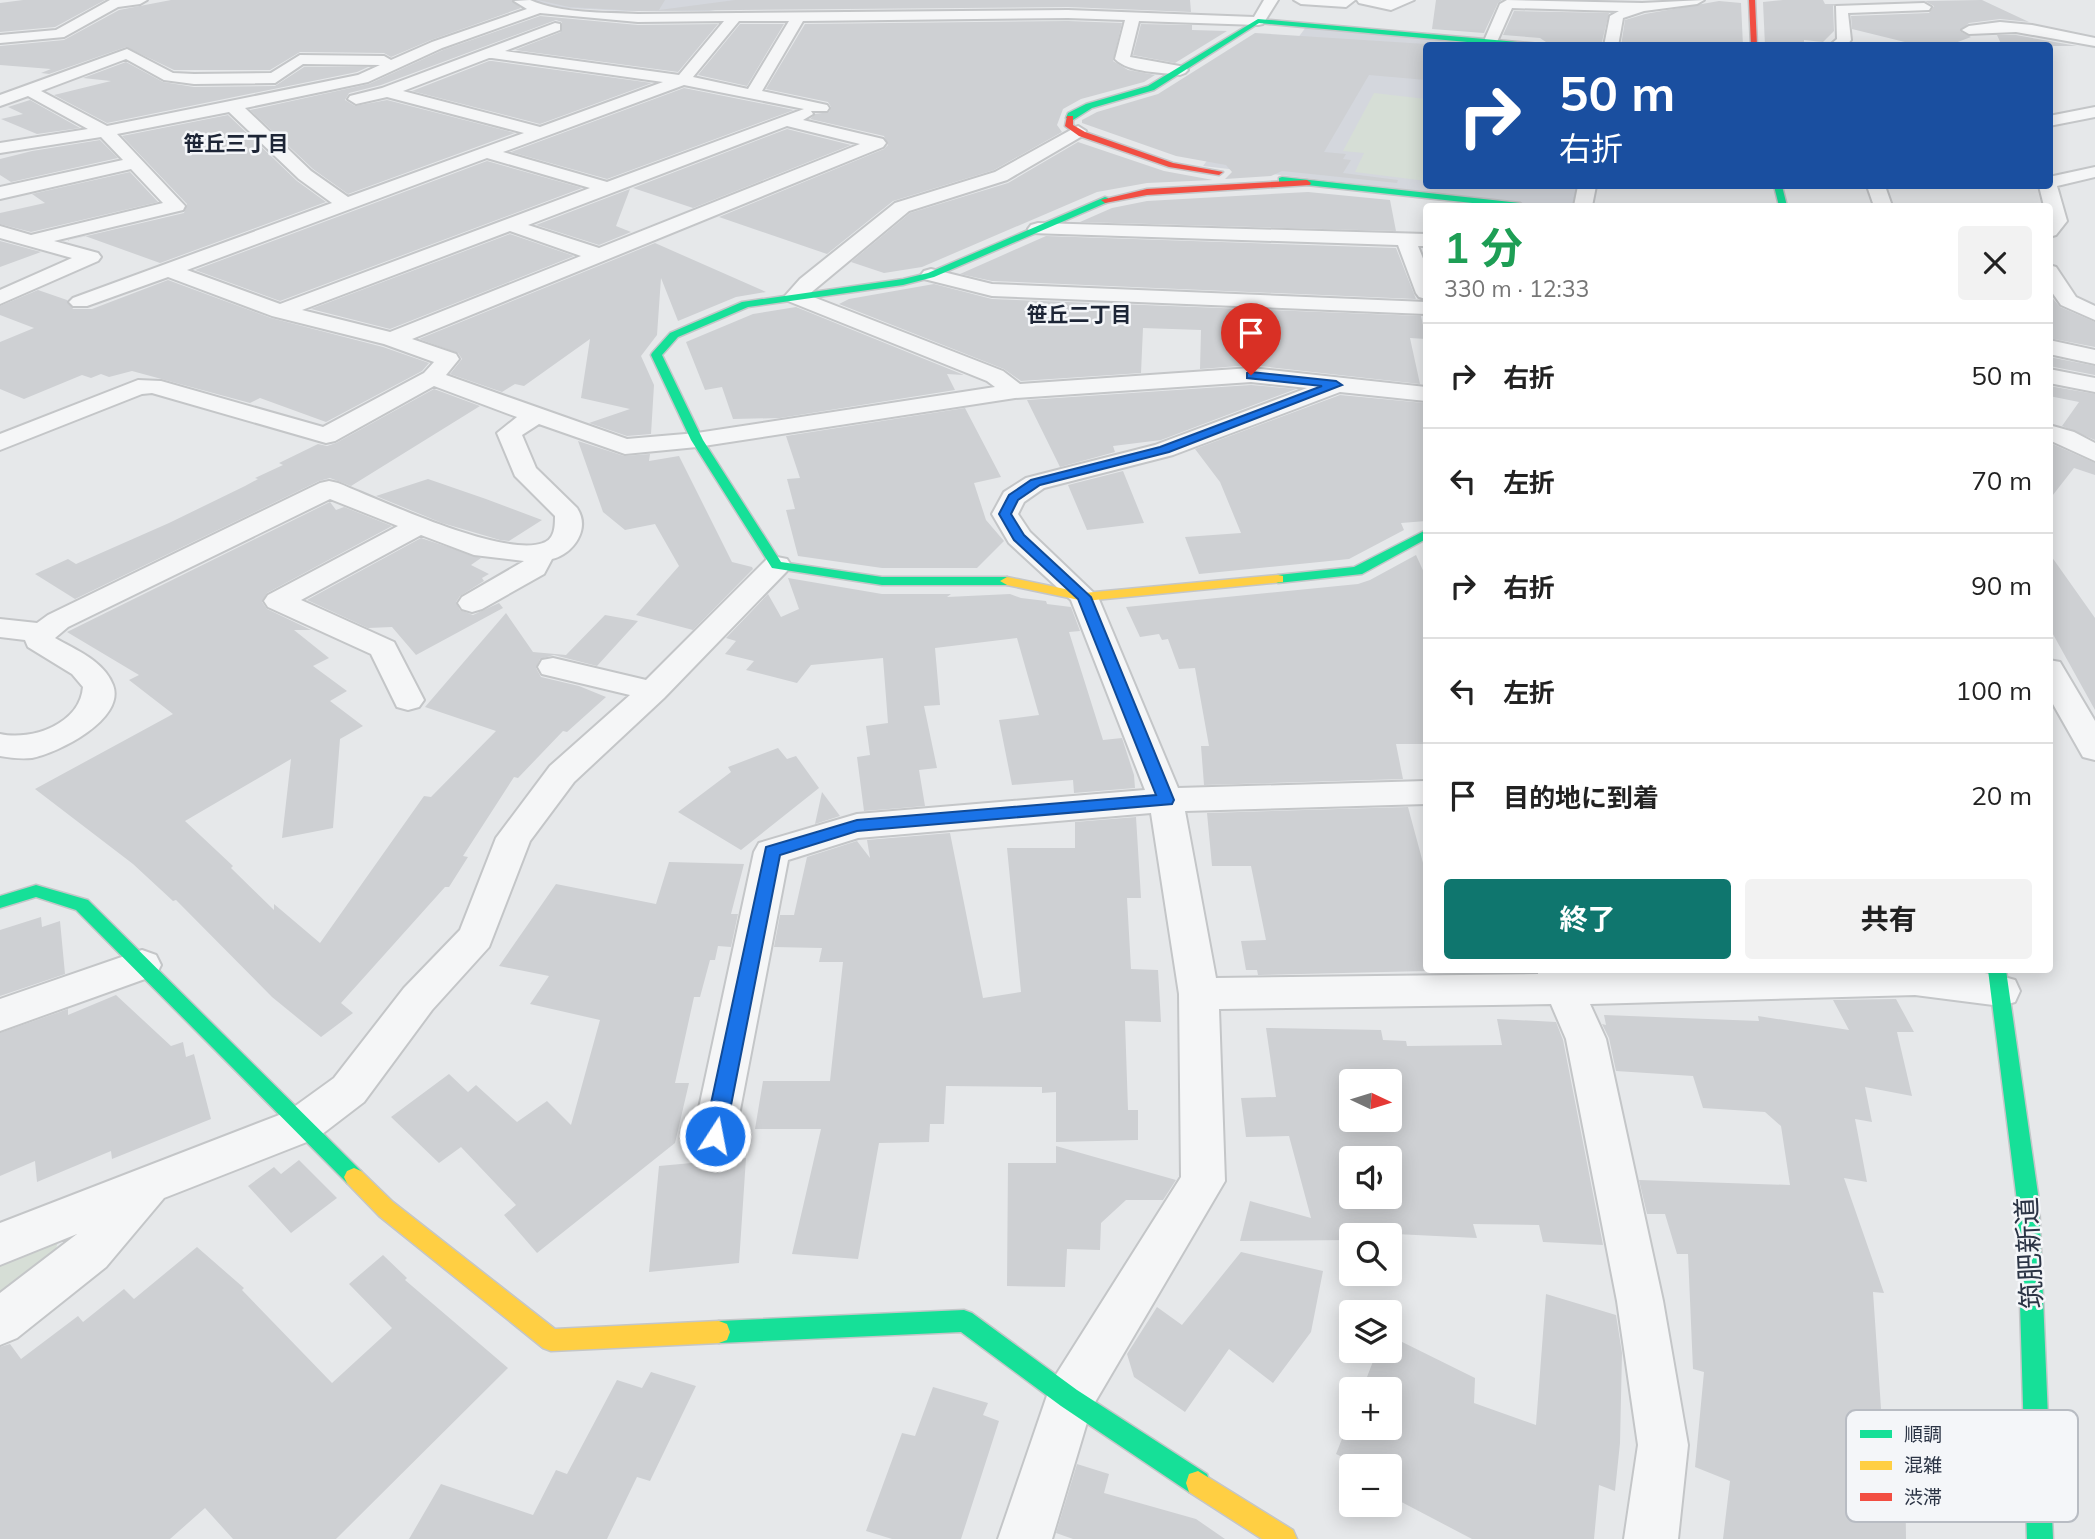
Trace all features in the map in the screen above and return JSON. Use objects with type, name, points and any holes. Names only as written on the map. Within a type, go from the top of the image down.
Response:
[{"type":"street","points":[[0,38],[59,34],[115,3],[140,0]]},
{"type":"street","points":[[518,0],[539,9],[584,15],[982,13],[1133,16],[1258,21],[1501,42]]},
{"type":"street","points":[[937,13],[946,0]]},
{"type":"street","points":[[982,13],[992,0]]},
{"type":"street","points":[[1271,0],[1258,21],[1151,89],[1089,106],[1071,116],[1069,126],[1172,165],[1492,203]]},
{"type":"street","points":[[1301,0],[1346,3],[1348,0]]},
{"type":"street","points":[[1364,0],[1391,6],[1407,0]]},
{"type":"street","points":[[1612,42],[1617,16],[1642,8],[1697,0]]},
{"type":"street","points":[[1752,0],[1754,42]]},
{"type":"street","points":[[1841,42],[1844,40],[1841,9],[1930,10],[1909,0]]},
{"type":"street","points":[[1491,41],[1507,5],[1642,8]]},
{"type":"street","points":[[0,148],[105,131],[363,79],[437,45],[539,9]]},
{"type":"street","points":[[337,103],[387,92],[584,15]]},
{"type":"street","points":[[753,94],[799,15]]},
{"type":"street","points":[[80,302],[683,80],[736,16]]},
{"type":"street","points":[[1133,16],[1122,59],[1131,63],[1180,70]]},
{"type":"street","points":[[1960,42],[1964,27],[1989,27],[2018,28],[2095,42]]},
{"type":"street","points":[[0,101],[127,53],[169,77],[194,79],[275,78],[300,59],[400,61]]},
{"type":"street","points":[[280,311],[821,108],[683,80],[486,54]]},
{"type":"street","points":[[28,90],[105,131],[177,205],[29,240]]},
{"type":"street","points":[[387,92],[541,132]]},
{"type":"street","points":[[233,106],[305,175],[345,203]]},
{"type":"street","points":[[2053,120],[2095,112]]},
{"type":"street","points":[[2073,117],[2095,124]]},
{"type":"street","points":[[250,123],[275,118]]},
{"type":"street","points":[[393,339],[877,143],[785,121]]},
{"type":"street","points":[[795,297],[807,283],[902,207],[1001,176],[1078,131]]},
{"type":"street","points":[[484,152],[608,187]]},
{"type":"street","points":[[0,193],[134,163]]},
{"type":"street","points":[[2053,183],[2095,172]]},
{"type":"street","points":[[1307,183],[1147,192],[1105,200],[931,275],[903,282],[746,304],[674,335],[656,355],[697,440],[777,565],[882,581],[1010,581],[1084,597],[1357,571],[1423,538]]},
{"type":"street","points":[[2050,189],[2057,220],[2053,226]]},
{"type":"street","points":[[510,225],[599,255]]},
{"type":"street","points":[[1038,229],[1416,240],[1423,277]]},
{"type":"street","points":[[0,232],[91,257],[0,298]]},
{"type":"street","points":[[0,443],[138,387],[153,386],[326,436],[432,378],[448,359],[393,339],[280,311],[169,270]]},
{"type":"street","points":[[931,275],[992,290],[1423,308]]},
{"type":"street","points":[[2053,277],[2068,301],[2095,314]]},
{"type":"street","points":[[795,297],[995,376],[1015,391]]},
{"type":"street","points":[[2053,348],[2095,357]]},
{"type":"street","points":[[432,378],[625,447],[697,440],[1015,391],[1251,375],[1336,385],[1423,387]]},
{"type":"street","points":[[2053,377],[2095,385]]},
{"type":"street","points":[[1025,1539],[1069,1398],[1203,1181],[1199,994],[1166,800],[1084,597],[1019,537],[1005,514],[1013,498],[1035,483],[1164,450],[1336,385]]},
{"type":"street","points":[[0,745],[13,749],[36,746],[54,739],[88,716],[94,705],[98,693],[93,677],[39,641],[43,633],[58,621],[330,489],[474,547],[528,553],[551,551],[564,541],[569,527],[568,514],[524,471],[509,433],[535,416]]},
{"type":"street","points":[[2053,433],[2095,453]]},
{"type":"street","points":[[408,700],[383,648],[278,601],[420,525]]},
{"type":"street","points":[[472,603],[534,568],[542,552]]},
{"type":"street","points":[[0,1244],[302,1125],[349,1090],[418,999],[476,937],[514,838],[562,774],[653,691],[777,565]]},
{"type":"street","points":[[0,628],[43,633]]},
{"type":"street","points":[[553,667],[653,691]]},
{"type":"street","points":[[2053,676],[2095,750]]},
{"type":"street","points":[[715,1136],[772,852],[857,826],[1166,800],[1423,792]]},
{"type":"street","points":[[0,902],[36,891],[82,905],[386,1209],[551,1340],[964,1321],[1069,1398],[1284,1539]]},
{"type":"street","points":[[0,1015],[142,965]]},
{"type":"street","points":[[1199,994],[1559,979],[1999,980]]},
{"type":"street","points":[[1559,979],[1586,1039],[1640,1301],[1663,1445],[1651,1539]]},
{"type":"street","name":"筑肥新道","points":[[1999,980],[2028,1201],[2035,1410]]},
{"type":"street","points":[[0,1322],[90,1252],[151,1183]]},
{"type":"shaded area","points":[[531,0],[776,0],[709,11],[625,11],[546,7]]},
{"type":"shaded area","points":[[1306,27],[1476,42],[1423,42],[1423,189],[1577,189],[1575,203],[1522,203],[1203,166]]},
{"type":"shaded area","points":[[1374,93],[1423,99],[1423,181],[1355,172],[1364,153],[1343,151]]},
{"type":"shaded area","points":[[59,1238],[55,1252],[0,1302],[0,1261]]},
{"type":"building","points":[[23,0],[105,0],[55,27],[0,32],[0,3]]},
{"type":"building","points":[[171,0],[512,0],[521,8],[391,57],[384,53],[300,52],[270,70],[174,70],[126,47],[49,74],[41,73],[51,69],[0,65],[0,46],[64,40],[119,10]]},
{"type":"building","points":[[538,0],[665,0],[659,10],[735,0],[1190,0],[1191,12],[1068,7],[638,11],[569,7]]},
{"type":"building","points":[[1436,0],[1502,0],[1484,33],[1432,29]]},
{"type":"building","points":[[1823,0],[1825,4],[1836,4],[1833,6],[1834,31],[1823,42],[1765,42],[1763,2]]},
{"type":"building","points":[[1982,0],[2029,22],[2000,19],[1969,23],[1960,31],[1971,37],[1958,42],[1905,42],[1852,29],[1851,16],[1929,13],[1934,6],[1925,1]]},
{"type":"building","points":[[1719,1],[1741,3],[1743,42],[1622,42],[1625,20]]},
{"type":"building","points":[[1514,11],[1609,13],[1602,42],[1546,42],[1540,38],[1503,35]]},
{"type":"building","points":[[540,16],[638,25],[718,24],[678,72],[515,50],[561,32],[562,22],[556,20],[381,85],[349,93],[345,100],[355,106],[387,100],[515,133],[348,194],[313,169],[250,110],[369,84],[443,50]]},
{"type":"building","points":[[1068,21],[1122,23],[1113,61],[1128,70],[1155,75],[1144,82],[1081,99],[1063,109],[1057,125],[1062,132],[994,170],[893,201],[827,254],[719,217],[884,149],[888,145],[884,136],[810,119],[815,114],[829,112],[831,107],[828,102],[766,89],[805,24]]},
{"type":"building","points":[[740,24],[784,24],[747,86],[698,75]]},
{"type":"building","points":[[1141,24],[1192,25],[1192,30],[1227,31],[1175,63],[1133,55]]},
{"type":"building","points":[[1255,33],[1423,44],[1423,80],[1369,75],[1324,152],[1346,154],[1343,159],[1351,160],[1343,173],[1398,180],[1397,183],[1282,171],[1271,176],[1225,179],[1232,172],[1226,165],[1176,156],[1082,123],[1082,120],[1097,112],[1158,94]]},
{"type":"building","points":[[1997,35],[2016,35],[2077,46],[2053,46],[2053,42],[2000,42]]},
{"type":"building","points":[[489,61],[652,83],[540,124],[412,91]]},
{"type":"building","points":[[126,62],[163,82],[194,87],[275,86],[304,67],[368,67],[357,72],[107,123],[54,95],[111,81],[83,78]]},
{"type":"building","points":[[684,88],[794,110],[607,179],[511,152]]},
{"type":"building","points":[[30,100],[80,128],[37,134],[1,119],[23,114],[8,107]]},
{"type":"building","points":[[228,115],[297,181],[326,202],[160,263],[85,236],[184,213],[187,204],[122,136]]},
{"type":"building","points":[[787,129],[851,145],[693,208],[633,188]]},
{"type":"building","points":[[100,140],[118,158],[11,182],[0,175],[0,159]]},
{"type":"building","points":[[1078,142],[1164,171],[1213,180],[1147,183],[1097,192],[922,267],[884,273],[851,262],[910,213],[1008,183]]},
{"type":"building","points":[[487,161],[582,188],[280,301],[195,270]]},
{"type":"building","points":[[130,172],[158,202],[31,232],[0,224],[0,213],[45,203],[32,194]]},
{"type":"building","points":[[630,189],[616,226],[631,232],[599,245],[536,225]]},
{"type":"building","points":[[1308,192],[1390,200],[1396,231],[1080,222],[1112,208],[1147,201]]},
{"type":"building","points":[[510,234],[574,256],[390,329],[311,309]]},
{"type":"building","points":[[1046,236],[1396,248],[1416,299],[992,281],[960,274]]},
{"type":"building","points":[[0,241],[41,252],[0,267]]},
{"type":"building","points":[[655,243],[766,292],[736,297],[678,321],[661,278],[657,335],[641,356],[654,385],[651,434],[627,436],[589,423],[630,409],[581,398],[590,339],[524,386],[515,384],[502,392],[450,374],[462,359],[458,353],[419,339]]},
{"type":"building","points":[[168,280],[271,318],[383,347],[429,363],[422,371],[326,422],[260,398],[250,403],[132,371],[109,377],[101,374],[91,378],[82,375],[24,399],[0,389],[0,342],[34,328],[0,315],[0,306],[38,290],[67,300],[73,309],[92,309]]},
{"type":"building","points":[[934,284],[992,299],[1421,316],[1423,339],[1410,338],[1420,384],[1251,365],[1200,369],[1201,330],[1143,328],[1141,373],[1021,381],[1004,369],[839,304],[849,299]]},
{"type":"building","points":[[2053,299],[2060,307],[2095,322],[2095,347],[2053,339]]},
{"type":"building","points":[[796,307],[964,375],[947,374],[955,390],[780,418],[733,419],[722,387],[705,390],[686,342],[753,314]]},
{"type":"building","points":[[2053,358],[2095,366],[2095,375],[2053,367]]},
{"type":"building","points":[[1251,385],[1296,389],[1161,440],[1113,446],[1115,452],[1060,467],[1027,400]]},
{"type":"building","points":[[2053,387],[2095,394],[2095,440],[2062,426],[2079,402],[2053,397]]},
{"type":"building","points":[[434,389],[480,406],[351,486],[330,478],[319,481],[75,599],[35,574],[68,559],[76,564],[169,523],[245,486],[258,479],[255,478],[283,465],[279,463],[318,444],[327,446],[336,443]]},
{"type":"building","points":[[1340,395],[1423,403],[1423,521],[1401,523],[1404,530],[1349,559],[1199,574],[1185,537],[1241,533],[1220,482],[1195,449]]},
{"type":"building","points":[[965,408],[1001,477],[974,483],[986,520],[1004,541],[977,568],[882,568],[798,556],[786,510],[795,509],[787,479],[800,478],[786,436]]},
{"type":"building","points":[[578,441],[624,456],[650,454],[649,461],[679,456],[732,562],[752,567],[693,630],[636,615],[679,566],[655,524],[625,530],[603,512]]},
{"type":"building","points":[[2053,444],[2095,463],[2095,475],[2074,468],[2053,495]]},
{"type":"building","points":[[1123,471],[1144,523],[1087,530],[1068,485]]},
{"type":"building","points":[[428,479],[542,520],[509,541],[500,540],[442,523],[376,496]]},
{"type":"building","points":[[330,502],[336,510],[344,507],[392,526],[267,593],[262,602],[267,609],[311,630],[294,630],[329,658],[313,666],[347,691],[330,701],[363,726],[340,739],[333,828],[282,838],[291,759],[185,821],[233,866],[231,868],[274,910],[274,904],[320,943],[424,796],[431,797],[496,731],[425,707],[506,613],[533,652],[566,655],[605,615],[638,621],[597,666],[554,655],[540,659],[536,668],[541,677],[579,686],[606,697],[567,732],[563,731],[518,778],[514,777],[463,856],[468,857],[449,887],[445,887],[341,1003],[353,1013],[321,1037],[272,997],[176,900],[173,901],[133,864],[35,789],[173,714],[129,680],[139,675],[67,632]]},
{"type":"building","points":[[421,538],[481,558],[471,565],[489,574],[482,578],[484,581],[460,596],[456,602],[460,610],[473,615],[499,603],[503,608],[416,655],[392,627],[368,628],[307,600]]},
{"type":"building","points":[[1416,555],[1423,570],[1423,744],[1396,744],[1403,779],[1204,785],[1201,746],[1209,746],[1195,668],[1179,669],[1168,639],[1162,640],[1159,634],[1140,637],[1126,607],[1358,584]]},
{"type":"building","points":[[2053,559],[2095,618],[2095,710],[2053,634]]},
{"type":"building","points":[[788,578],[882,594],[951,594],[947,597],[1010,594],[1071,607],[1080,631],[1069,632],[1103,740],[1122,738],[1134,775],[1135,788],[1074,793],[1073,780],[1012,785],[999,720],[1039,715],[1017,638],[935,648],[940,705],[924,706],[937,768],[919,770],[925,806],[864,811],[857,757],[870,755],[866,726],[888,723],[883,658],[811,665],[797,683],[746,670],[754,661],[725,654],[736,641],[726,638],[768,594],[781,617],[799,609]]},
{"type":"building","points":[[778,748],[787,759],[796,756],[819,788],[741,850],[678,812],[731,772],[728,767]]},
{"type":"building","points":[[822,792],[840,816],[815,824]]},
{"type":"building","points":[[1408,807],[1423,863],[1423,971],[1258,975],[1257,970],[1246,970],[1241,941],[1266,940],[1251,866],[1212,866],[1207,813]]},
{"type":"building","points":[[1136,817],[1141,898],[1127,898],[1131,969],[1158,970],[1161,1022],[1125,1021],[1128,1110],[1138,1110],[1138,1140],[1056,1142],[1056,1092],[1042,1093],[1042,1087],[946,1086],[944,1124],[930,1124],[929,1142],[879,1143],[858,1259],[792,1254],[821,1129],[755,1129],[763,1081],[830,1081],[843,962],[819,962],[822,948],[774,947],[780,915],[794,915],[807,857],[857,841],[870,858],[867,840],[950,833],[983,998],[1021,992],[1007,848],[1075,848],[1075,822]]},
{"type":"building","points":[[669,862],[744,864],[731,914],[738,914],[731,947],[718,946],[715,960],[710,960],[700,997],[694,997],[675,1083],[689,1083],[675,1143],[537,1253],[504,1215],[516,1205],[461,1147],[439,1163],[391,1117],[449,1074],[468,1092],[476,1085],[517,1122],[547,1101],[571,1125],[600,1020],[530,1004],[549,976],[499,966],[556,884],[656,904]]},
{"type":"building","points":[[41,917],[42,927],[60,921],[65,974],[0,996],[0,930]]},
{"type":"building","points":[[116,995],[171,1046],[183,1042],[186,1057],[194,1054],[211,1119],[112,1159],[111,1151],[37,1182],[35,1161],[0,1176],[0,1033],[68,1009],[68,1015]]},
{"type":"building","points":[[1896,999],[1914,1032],[1897,1032],[1912,1096],[1865,1087],[1872,1122],[1855,1119],[1867,1182],[1844,1178],[1884,1293],[1873,1292],[1881,1410],[1846,1410],[1846,1522],[1906,1522],[1906,1539],[1723,1539],[1730,1481],[1695,1467],[1704,1372],[1693,1369],[1688,1254],[1677,1254],[1665,1214],[1647,1214],[1639,1180],[1790,1185],[1781,1126],[1765,1112],[1703,1108],[1693,1076],[1616,1071],[1609,1038],[1602,1024],[1606,1025],[1604,1015],[1759,1021],[1758,1016],[1849,1030],[1833,1000]]},
{"type":"building","points":[[1497,1019],[1556,1022],[1563,1040],[1603,1245],[1543,1242],[1539,1225],[1473,1224],[1477,1238],[1402,1234],[1402,1223],[1339,1223],[1339,1240],[1240,1241],[1250,1201],[1311,1218],[1289,1136],[1246,1137],[1241,1098],[1276,1097],[1266,1028],[1381,1030],[1383,1040],[1406,1041],[1407,1046],[1502,1045]]},
{"type":"building","points":[[1056,1146],[1176,1180],[1163,1200],[1126,1200],[1101,1223],[1100,1250],[1067,1249],[1065,1287],[1007,1286],[1008,1163],[1056,1163]]},
{"type":"building","points":[[746,1158],[739,1263],[649,1272],[659,1166]]},
{"type":"building","points":[[299,1160],[337,1198],[291,1233],[248,1186],[274,1167],[281,1174]]},
{"type":"building","points":[[197,1247],[244,1288],[242,1290],[332,1383],[392,1328],[349,1284],[383,1255],[407,1278],[405,1280],[508,1368],[336,1539],[233,1539],[205,1508],[170,1539],[0,1539],[0,1347],[10,1344],[21,1359],[78,1316],[83,1322],[124,1289],[134,1299]]},
{"type":"building","points":[[1241,1252],[1323,1271],[1311,1332],[1273,1383],[1229,1349],[1185,1412],[1134,1377],[1127,1354],[1157,1307],[1182,1325]]},
{"type":"building","points":[[1546,1294],[1616,1315],[1622,1353],[1620,1443],[1615,1491],[1599,1485],[1594,1539],[1472,1539],[1402,1502],[1402,1454],[1336,1454],[1342,1440],[1402,1440],[1402,1377],[1367,1377],[1372,1363],[1402,1363],[1402,1342],[1475,1378],[1474,1403],[1536,1425]]},
{"type":"building","points":[[651,1372],[696,1386],[650,1481],[637,1477],[607,1539],[409,1539],[441,1484],[533,1515],[556,1470],[567,1474],[617,1380],[642,1388]]},
{"type":"building","points":[[933,1387],[988,1403],[983,1415],[999,1421],[961,1539],[892,1539],[866,1531],[902,1433],[915,1436]]},
{"type":"building","points":[[1077,1464],[1109,1474],[1104,1493],[1196,1519],[1225,1539],[1073,1539],[1056,1533]]},
{"type":"traffic: fast","points":[[1070,118],[1089,106],[1151,88],[1258,21],[1495,42]]},
{"type":"traffic: fast","points":[[1282,180],[1493,203]]},
{"type":"traffic: fast","points":[[1779,189],[1782,203]]},
{"type":"traffic: fast","points":[[1007,581],[882,581],[777,565],[697,440],[656,355],[674,335],[746,304],[903,282],[931,275],[1105,200]]},
{"type":"traffic: fast","points":[[1278,579],[1357,571],[1423,536]]},
{"type":"traffic: fast","points":[[0,902],[36,891],[82,905],[354,1177]]},
{"type":"traffic: fast","points":[[1997,973],[2028,1201],[2035,1410]]},
{"type":"traffic: fast","points":[[719,1332],[964,1321],[1069,1398],[1198,1483]]},
{"type":"traffic: fast","points":[[2039,1522],[2040,1539]]},
{"type":"traffic: slow","points":[[1007,581],[1084,597],[1278,579]]},
{"type":"traffic: slow","points":[[354,1177],[386,1209],[551,1340],[719,1332]]},
{"type":"traffic: slow","points":[[1198,1483],[1284,1539]]},
{"type":"traffic: jam","points":[[1752,0],[1754,42]]},
{"type":"traffic: jam","points":[[1070,118],[1069,126],[1082,134],[1172,165],[1219,172]]},
{"type":"traffic: jam","points":[[1105,200],[1147,192],[1307,183]]},
{"type":"district","name":"笹丘三丁目","points":[[236,144]]},
{"type":"district","name":"笹丘二丁目","points":[[1079,315]]},
{"type":"route","points":[[715,1136],[772,852],[857,826],[1166,800],[1084,597],[1019,537],[1005,514],[1013,498],[1035,483],[1164,450],[1336,385],[1251,375]]}]
